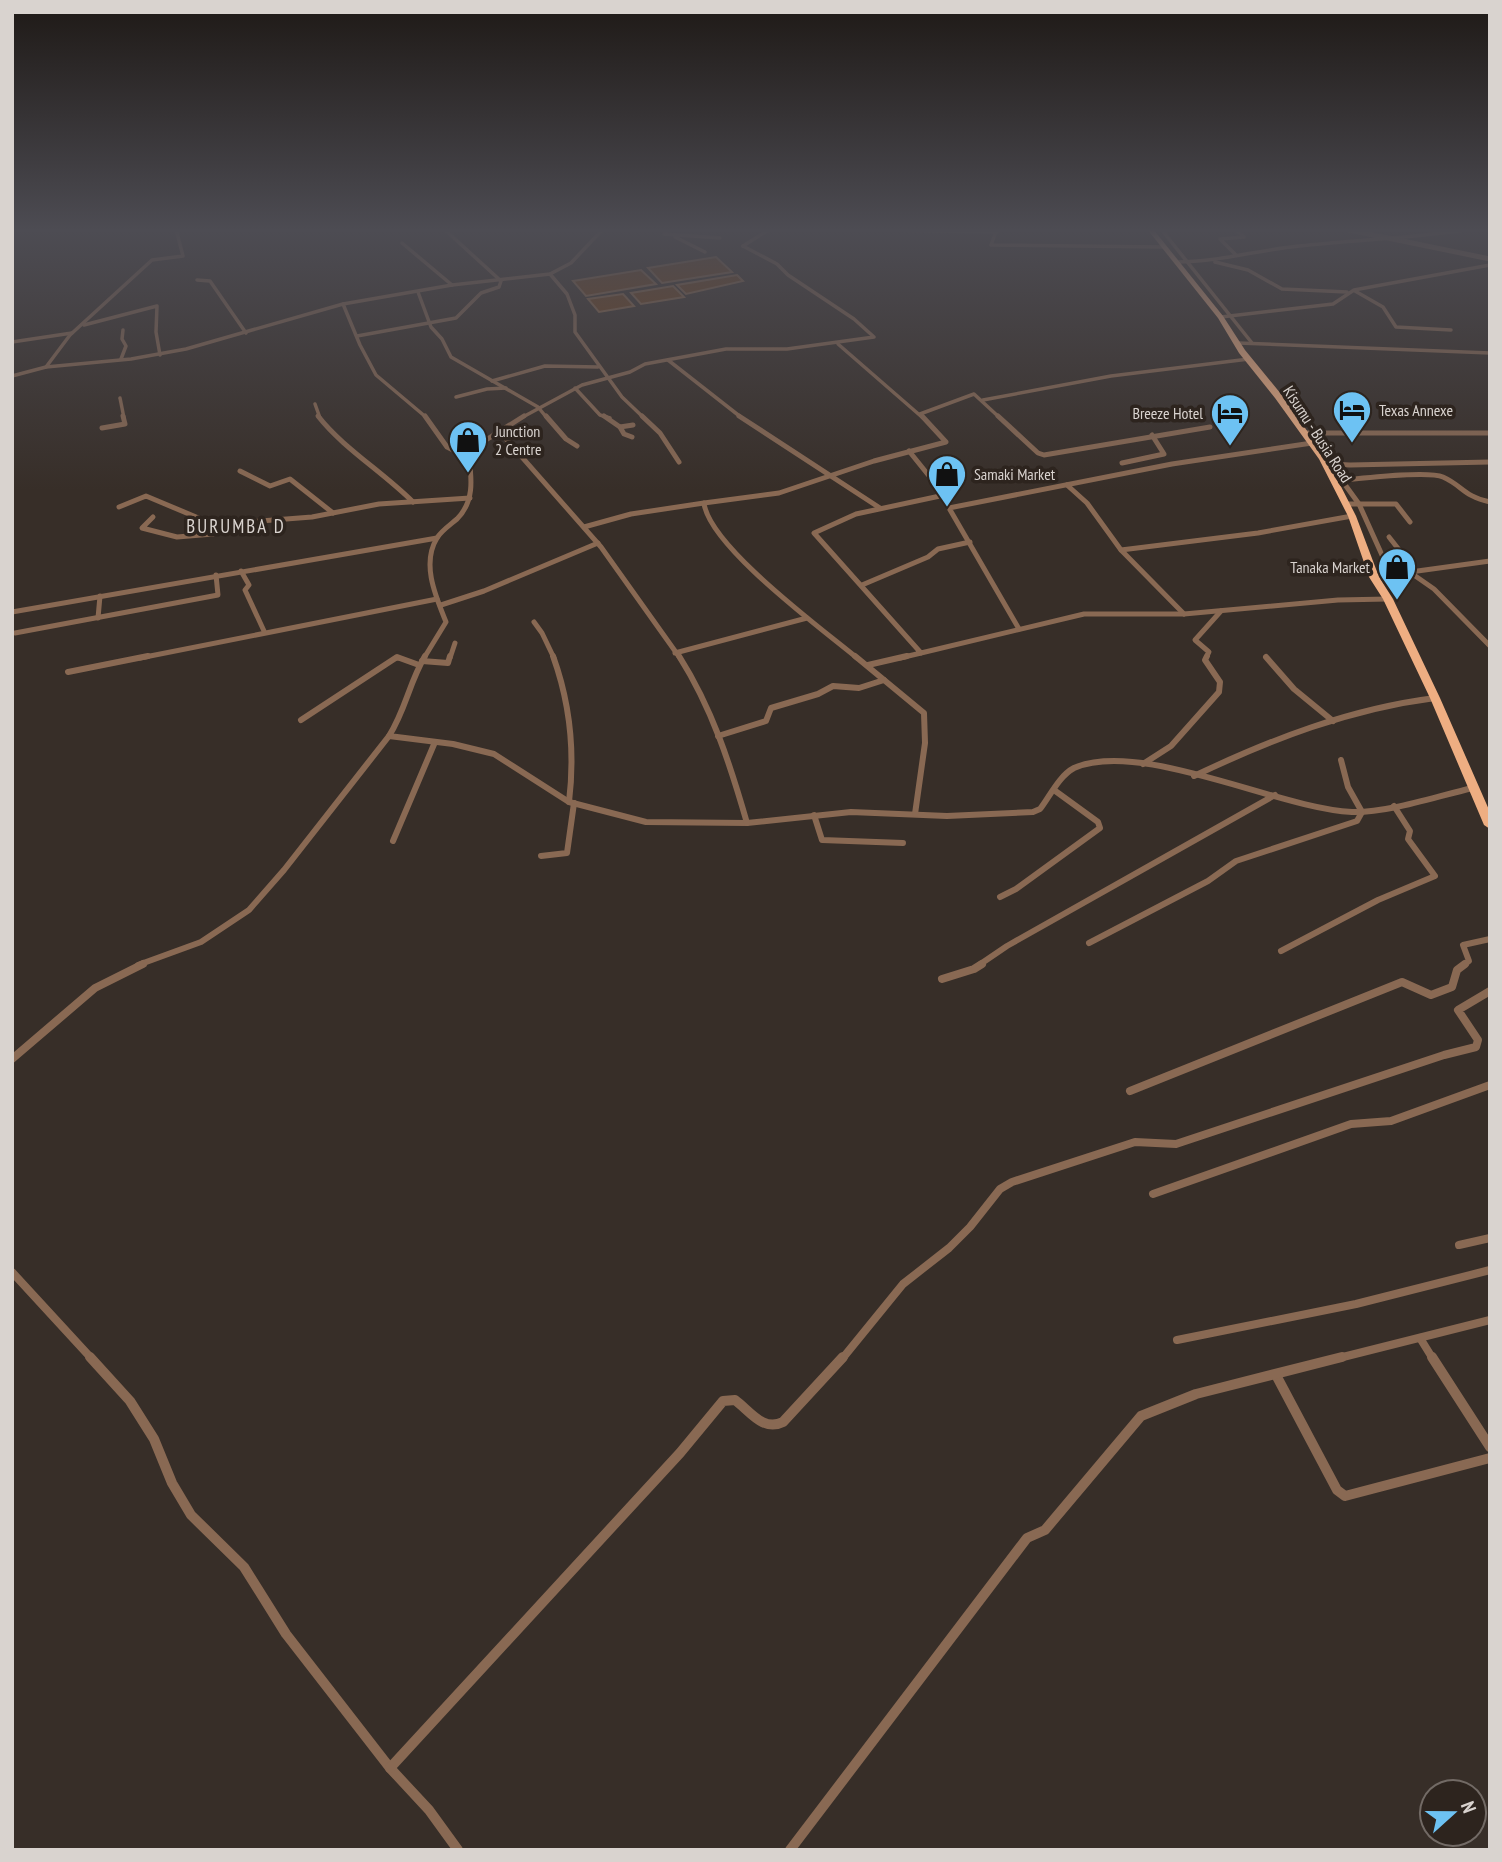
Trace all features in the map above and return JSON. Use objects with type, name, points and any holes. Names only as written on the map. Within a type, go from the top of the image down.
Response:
[{"type":"highway","name":"Kisumu - Busia Road","points":[[1221,317],[1340,482],[1374,577],[1388,599],[1435,698],[1490,825]]},
{"type":"street","points":[[46,367],[72,333],[92,316]]},
{"type":"street","points":[[81,326],[120,316]]},
{"type":"street","points":[[157,316],[156,332],[160,355]]},
{"type":"street","points":[[235,316],[246,332]]},
{"type":"street","points":[[12,376],[46,367],[160,355],[302,316]]},
{"type":"street","points":[[348,316],[383,384],[430,420],[446,447],[455,455],[469,458]]},
{"type":"street","points":[[426,316],[453,359],[538,407],[566,439],[577,446]]},
{"type":"street","points":[[357,337],[458,316]]},
{"type":"street","points":[[575,316],[575,332],[606,379],[660,433],[679,462]]},
{"type":"street","points":[[12,612],[437,538],[460,516],[470,498],[472,480],[469,458],[478,444],[538,407],[575,388],[645,364],[745,348],[787,349],[838,344],[874,336],[846,316]]},
{"type":"street","points":[[1221,317],[1232,316],[1252,343]]},
{"type":"street","points":[[1389,316],[1396,327],[1451,330]]},
{"type":"street","points":[[121,359],[126,346],[122,339],[123,330]]},
{"type":"street","points":[[12,342],[72,333]]},
{"type":"street","points":[[1238,343],[1490,352]]},
{"type":"street","points":[[584,527],[631,514],[779,493],[909,451],[946,442],[920,414],[838,344]]},
{"type":"street","points":[[983,400],[1111,376],[1249,359]]},
{"type":"street","points":[[668,360],[729,409],[880,508]]},
{"type":"street","points":[[478,391],[494,382],[545,366],[598,367]]},
{"type":"street","points":[[456,397],[507,388]]},
{"type":"street","points":[[575,388],[600,415],[611,418],[624,434],[632,437]]},
{"type":"street","points":[[920,414],[942,408],[972,394],[983,400],[1041,455],[1210,427]]},
{"type":"street","points":[[102,428],[125,424],[120,398]]},
{"type":"street","points":[[316,404],[317,414],[332,434],[377,467],[413,502]]},
{"type":"street","points":[[620,427],[633,425]]},
{"type":"street","points":[[499,431],[549,483],[619,568],[691,675],[718,736],[747,823]]},
{"type":"street","points":[[1305,433],[1490,433]]},
{"type":"street","points":[[1122,463],[1164,454],[1155,445],[1152,435]]},
{"type":"street","points":[[949,508],[1171,464],[1312,443]]},
{"type":"street","points":[[909,451],[938,487],[940,496],[970,542],[1019,629]]},
{"type":"street","points":[[1327,462],[1490,462]]},
{"type":"street","points":[[240,471],[270,486],[289,479],[294,481],[332,513]]},
{"type":"street","points":[[1340,482],[1401,475],[1442,476],[1471,498],[1490,502]]},
{"type":"street","points":[[1340,482],[1359,505],[1391,575]]},
{"type":"street","points":[[1067,485],[1087,503],[1121,550],[1184,614]]},
{"type":"street","points":[[120,507],[144,496],[216,524],[301,519],[379,504],[470,498]]},
{"type":"street","points":[[921,653],[814,533],[823,527],[880,508],[940,496]]},
{"type":"street","points":[[704,503],[705,512],[734,553],[807,618],[925,715],[925,743],[915,814]]},
{"type":"street","points":[[1346,504],[1396,504],[1410,522]]},
{"type":"street","points":[[1121,550],[1230,534],[1258,533],[1352,516]]},
{"type":"street","points":[[153,517],[142,528],[177,537],[192,538],[213,534],[216,524]]},
{"type":"street","points":[[1389,537],[1411,565],[1411,573]]},
{"type":"street","points":[[12,1059],[95,988],[131,968],[201,942],[249,910],[284,870],[389,736],[402,716],[410,684],[446,622],[430,583],[437,538]]},
{"type":"street","points":[[68,671],[264,631],[439,602],[484,591],[598,542]]},
{"type":"street","points":[[862,585],[928,557],[938,549],[970,542]]},
{"type":"street","points":[[1374,577],[1490,561]]},
{"type":"street","points":[[241,571],[249,585],[245,590],[264,631]]},
{"type":"street","points":[[1411,573],[1434,589],[1490,646]]},
{"type":"street","points":[[15,633],[218,595],[216,575]]},
{"type":"street","points":[[98,618],[100,596]]},
{"type":"street","points":[[868,666],[974,643],[1084,614],[1184,614],[1338,600],[1388,599]]},
{"type":"street","points":[[1143,764],[1171,746],[1219,692],[1220,682],[1205,660],[1209,652],[1195,640],[1221,611]]},
{"type":"street","points":[[675,653],[807,618]]},
{"type":"street","points":[[534,622],[545,638],[553,660],[567,715],[572,753],[572,803],[567,852],[541,856]]},
{"type":"street","points":[[301,720],[397,657],[421,663],[447,663],[455,643]]},
{"type":"street","points":[[1266,657],[1294,689],[1333,721]]},
{"type":"street","points":[[718,736],[766,721],[771,708],[818,694],[827,688],[840,685],[859,688],[884,680]]},
{"type":"street","points":[[1194,776],[1273,740],[1395,703],[1435,698]]},
{"type":"street","points":[[389,736],[475,748],[494,754],[572,803],[646,822],[747,823],[851,811],[947,816],[1033,812],[1040,808],[1065,775],[1100,760],[1143,764],[1340,811],[1362,812],[1473,788]]},
{"type":"street","points":[[393,841],[435,742]]},
{"type":"street","points":[[1341,760],[1348,787],[1362,812]]},
{"type":"street","points":[[1000,897],[1016,889],[1100,828],[1098,822],[1054,790]]},
{"type":"street","points":[[942,979],[974,969],[1007,946],[1276,795]]},
{"type":"street","points":[[1281,951],[1378,900],[1435,876],[1408,839],[1410,831],[1394,806]]},
{"type":"street","points":[[1088,943],[1208,881],[1236,862],[1357,821],[1362,812]]},
{"type":"street","points":[[814,815],[822,840],[903,843]]},
{"type":"street","points":[[1130,1091],[1402,982],[1431,995],[1452,987],[1457,970],[1469,961],[1464,945],[1490,939]]},
{"type":"street","points":[[390,1768],[680,1453],[723,1401],[735,1400],[767,1427],[776,1427],[783,1422],[822,1383],[903,1284],[932,1263],[963,1234],[1000,1189],[1012,1182],[1133,1143],[1176,1144],[1444,1055],[1476,1047],[1479,1045],[1478,1040],[1458,1010],[1490,990]]},
{"type":"street","points":[[1153,1194],[1351,1124],[1391,1121],[1490,1084]]},
{"type":"street","points":[[1459,1245],[1490,1238]]},
{"type":"street","points":[[1177,1340],[1356,1304],[1490,1270]]},
{"type":"street","points":[[12,1272],[130,1401],[154,1439],[172,1483],[191,1515],[244,1567],[286,1634],[390,1768],[429,1810],[458,1850]]},
{"type":"street","points":[[790,1850],[1027,1538],[1045,1530],[1141,1416],[1196,1394],[1490,1320]]},
{"type":"street","points":[[1420,1338],[1490,1447]]},
{"type":"street","points":[[1276,1375],[1337,1489],[1345,1496],[1490,1458]]},
{"type":"place","name":"Texas Annexe","points":[[1352,444]]},
{"type":"place","name":"Breeze Hotel","points":[[1230,447]]},
{"type":"place","name":"Junction 2 Centre","points":[[468,474]]},
{"type":"place","name":"Samaki Market","points":[[947,508]]},
{"type":"place","name":"Tanaka Market","points":[[1397,601]]},
{"type":"district","name":"BURUMBA D","points":[[236,526]]}]
